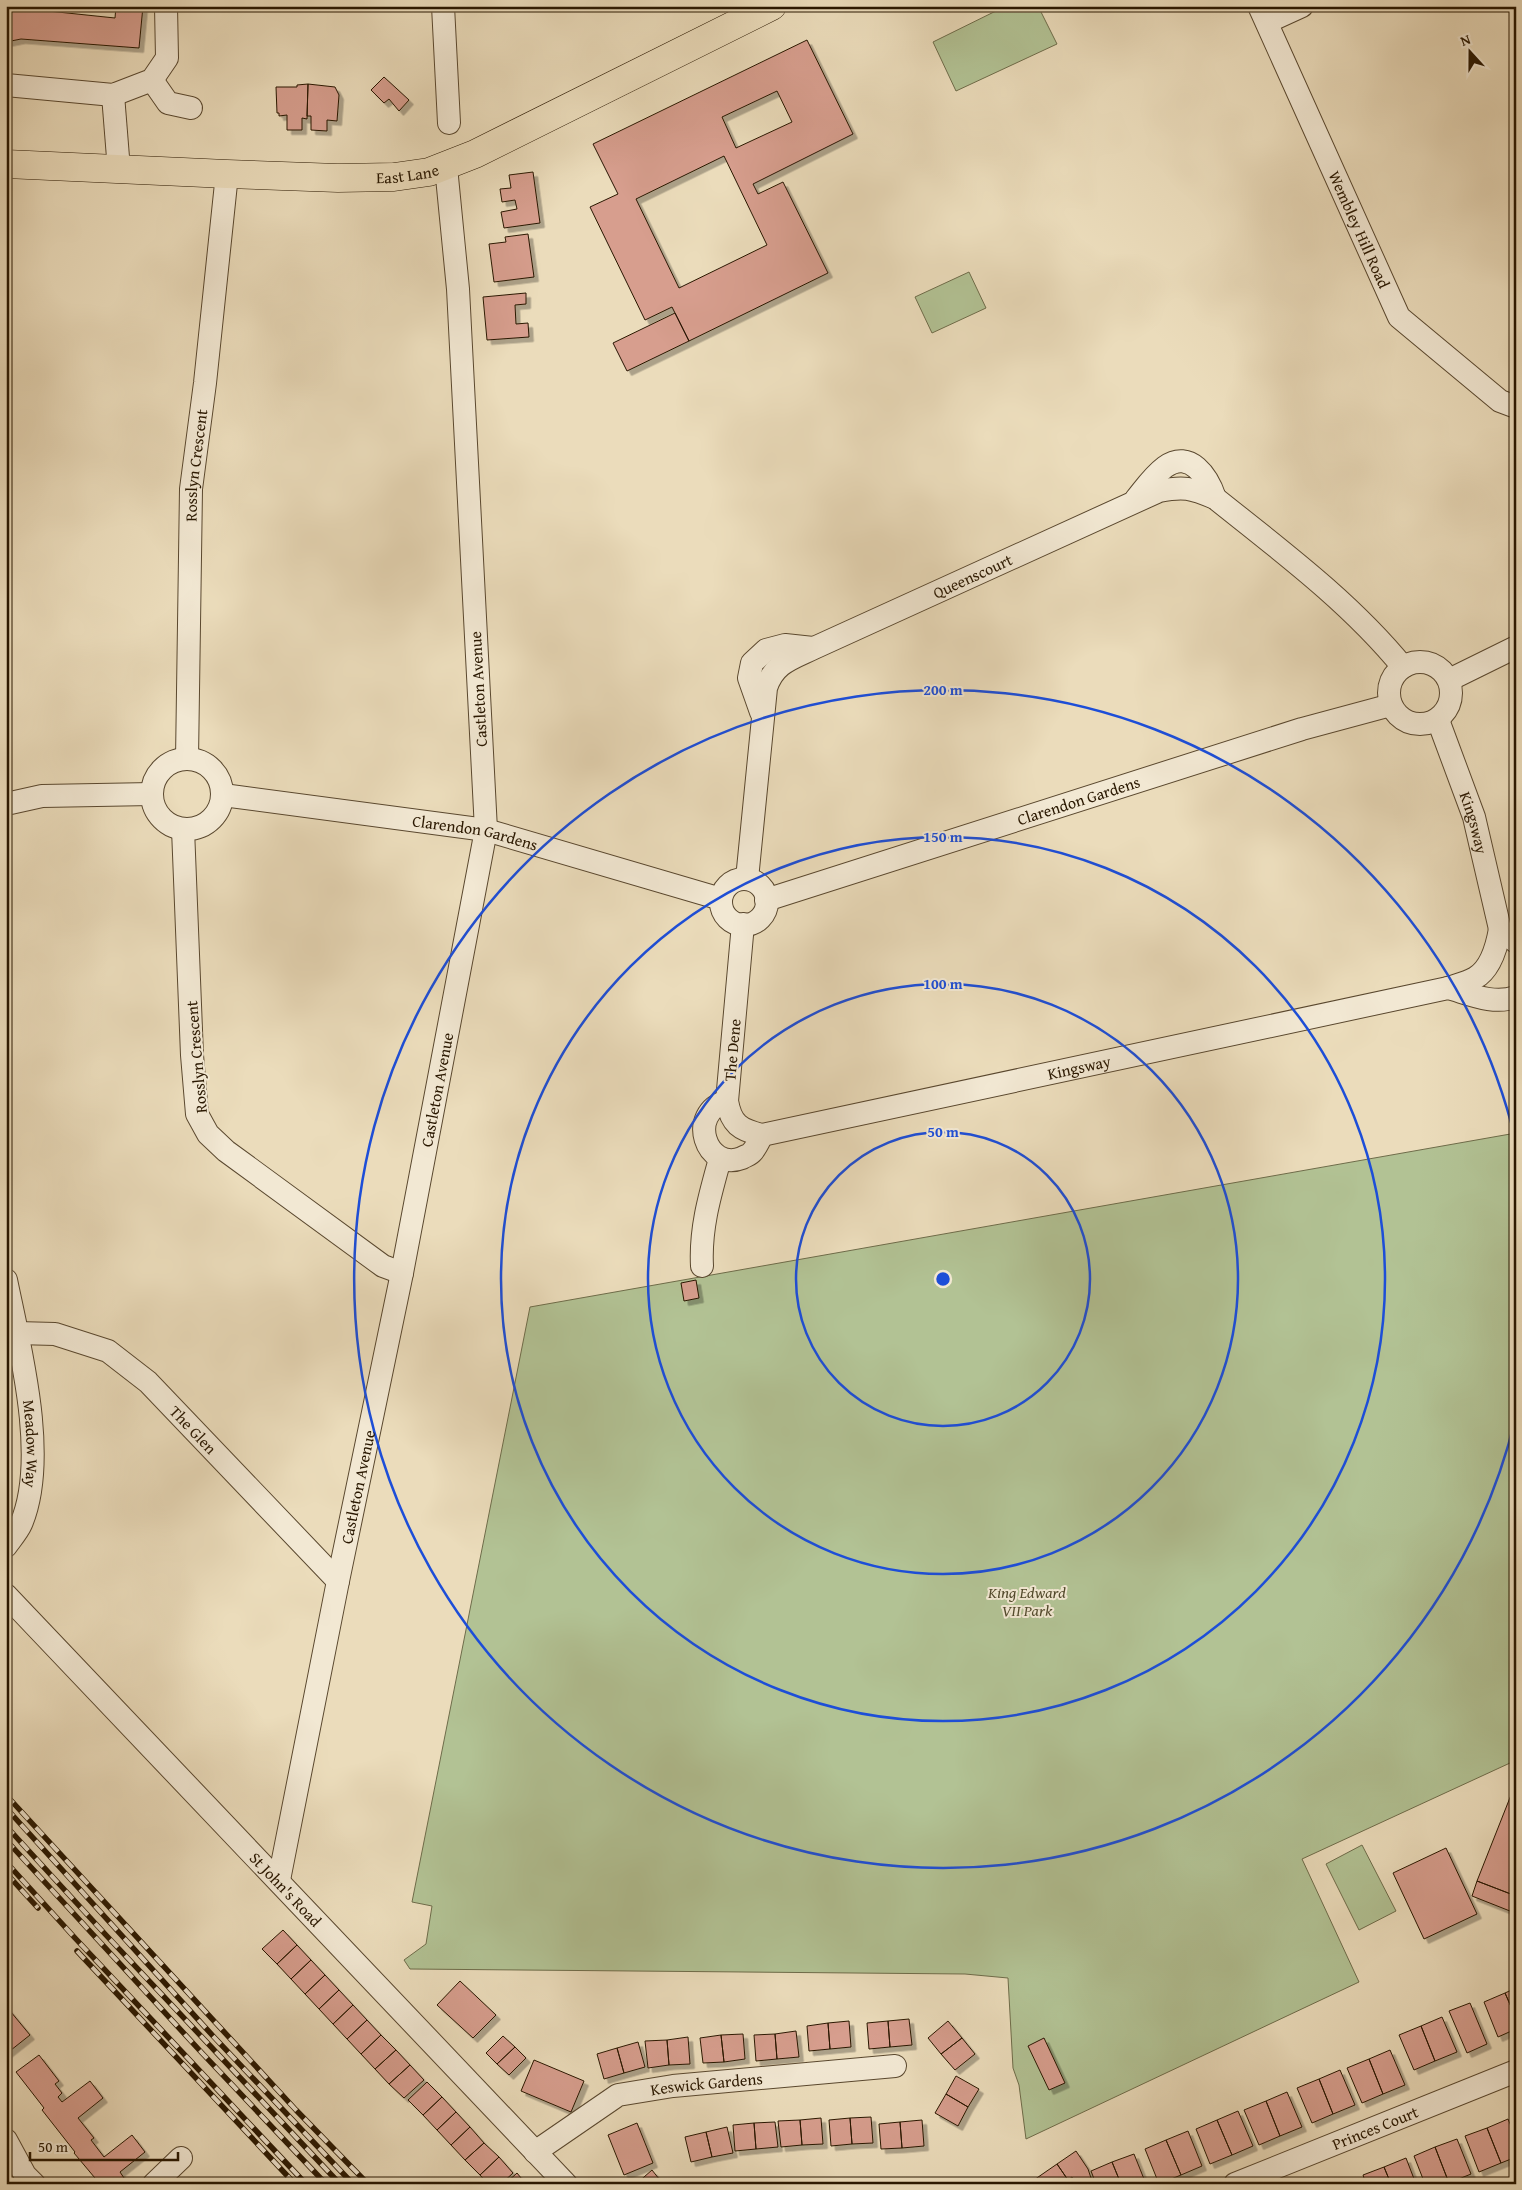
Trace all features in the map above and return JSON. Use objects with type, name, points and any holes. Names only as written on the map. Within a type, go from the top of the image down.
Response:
[{"type":"main road","name":"East Lane","points":[[6,164],[338,178],[394,177],[430,172],[484,150],[772,6]]},
{"type":"street","points":[[6,85],[113,95],[152,80],[167,58],[166,6]]},
{"type":"street","points":[[443,6],[449,123]]},
{"type":"street","points":[[1263,14],[1302,6]]},
{"type":"street","name":"Wembley Hill Road","points":[[1263,14],[1399,317],[1500,401],[1516,408]]},
{"type":"street","points":[[152,80],[168,103],[191,108]]},
{"type":"street","points":[[113,95],[119,170]]},
{"type":"street","name":"Castleton Avenue","points":[[279,1880],[402,1273],[486,830],[458,289],[446,167]]},
{"type":"street","name":"Rosslyn Crescent","points":[[187,759],[191,489],[205,382],[227,174]]},
{"type":"street","name":"Queenscourt","points":[[747,879],[766,688],[770,676],[776,667],[1132,503],[1152,478],[1166,466],[1183,461],[1199,468],[1210,482],[1215,498],[1301,567],[1386,647],[1403,667]]},
{"type":"street","points":[[1449,680],[1516,647]]},
{"type":"street","points":[[1414,662],[1424,662],[1434,665],[1443,671],[1449,680],[1452,690],[1451,701],[1446,712],[1438,720],[1428,724],[1417,725],[1406,722],[1397,715],[1391,705],[1388,694],[1390,683],[1396,673],[1403,667],[1414,662]]},
{"type":"street","name":"Clarendon Gardens","points":[[766,900],[1302,729],[1391,705]]},
{"type":"street","name":"Kingsway","points":[[762,1135],[1448,988],[1476,978],[1491,960],[1498,945],[1508,935],[1474,816],[1438,720]]},
{"type":"street","points":[[187,759],[199,761],[210,767],[218,776],[223,795],[220,807],[214,817],[204,825],[193,829],[183,829],[171,826],[162,818],[155,808],[152,794],[154,782],[160,772],[169,764],[187,759]]},
{"type":"street","points":[[6,804],[42,796],[152,794]]},
{"type":"street","name":"Clarendon Gardens","points":[[223,795],[486,830],[721,899]]},
{"type":"street","name":"Rosslyn Crescent","points":[[183,829],[192,1055],[197,1114],[208,1134],[226,1150],[382,1266],[402,1273]]},
{"type":"street","points":[[747,879],[761,886],[766,900],[765,911],[754,922],[735,923],[724,912],[721,899],[728,885],[735,881],[747,879]]},
{"type":"street","name":"The Dene","points":[[720,1159],[707,1146],[703,1128],[707,1115],[716,1104],[727,1101],[743,924]]},
{"type":"street","name":"Kingsway","points":[[1448,988],[1500,1001],[1516,997]]},
{"type":"street","points":[[702,1266],[701,1242],[704,1219],[720,1159],[734,1161],[751,1154],[762,1135],[743,1130],[730,1115],[727,1101]]},
{"type":"street","name":"Meadow Way","points":[[6,1280],[17,1333],[34,1437],[29,1491],[21,1524],[6,1546]]},
{"type":"street","name":"The Glen","points":[[17,1333],[55,1334],[108,1351],[148,1382],[338,1582]]},
{"type":"street","name":"St John's Road","points":[[6,1595],[566,2184]]},
{"type":"street","name":"Keswick Gardens","points":[[535,2152],[618,2094],[673,2086],[895,2066]]},
{"type":"street","name":"Princes Court","points":[[1235,2184],[1516,2071]]},
{"type":"street","points":[[6,2140],[25,2175],[34,2184]]},
{"type":"street","points":[[154,2184],[181,2158]]},
{"type":"green space","points":[[1006,6],[1038,6],[1057,44],[956,91],[933,42]]},
{"type":"green space","points":[[969,272],[986,308],[932,333],[915,297]]},
{"type":"green space","name":"King Edward VII Park","points":[[1516,1133],[1516,1765],[1510,1763],[1302,1859],[1359,1982],[1026,2139],[1019,2085],[1013,2068],[1008,1978],[965,1974],[410,1969],[404,1960],[426,1944],[432,1906],[412,1902],[530,1307]]},
{"type":"green space","points":[[1362,1845],[1396,1911],[1359,1930],[1326,1864]]},
{"type":"building","points":[[6,6],[28,6],[29,9],[115,18],[116,6],[143,6],[139,48],[21,39],[6,42]]},
{"type":"building","points":[[807,40],[853,134],[753,184],[758,194],[783,182],[828,273],[689,341],[672,307],[645,320],[590,207],[618,194],[593,144]],"holes":[[[777,91],[792,122],[736,148],[722,117]],[[724,156],[767,245],[679,288],[636,199]]]},
{"type":"building","points":[[384,77],[409,100],[399,111],[389,99],[384,103],[371,90]]},
{"type":"building","points":[[308,84],[307,119],[302,118],[302,130],[287,130],[287,115],[279,116],[279,113],[277,113],[276,87],[297,87],[297,85]]},
{"type":"building","points":[[308,84],[335,87],[339,95],[337,121],[327,120],[327,131],[311,130],[311,116],[307,116]]},
{"type":"building","points":[[533,172],[540,223],[504,228],[501,212],[517,209],[515,200],[502,202],[500,189],[511,188],[509,175]]},
{"type":"building","points":[[528,234],[534,277],[494,282],[489,244],[506,242],[505,237]]},
{"type":"building","points":[[526,293],[526,304],[515,305],[516,324],[528,323],[529,337],[487,340],[483,297]]},
{"type":"building","points":[[675,313],[689,341],[627,371],[613,343]]},
{"type":"building","points":[[696,1280],[699,1298],[684,1301],[681,1283]]},
{"type":"building","points":[[1513,1790],[1516,1791],[1516,1896],[1477,1881]]},
{"type":"building","points":[[1446,1848],[1477,1914],[1424,1939],[1393,1873]]},
{"type":"building","points":[[1477,1881],[1516,1896],[1515,1913],[1472,1896]]},
{"type":"building","points":[[283,1930],[297,1945],[277,1964],[262,1949]]},
{"type":"building","points":[[297,1945],[311,1960],[291,1979],[277,1964]]},
{"type":"building","points":[[311,1960],[325,1975],[305,1994],[291,1979]]},
{"type":"building","points":[[325,1975],[339,1990],[319,2009],[305,1994]]},
{"type":"building","points":[[460,1981],[496,2015],[473,2038],[437,2005]]},
{"type":"building","points":[[1516,1988],[1516,2018],[1505,1993]]},
{"type":"building","points":[[339,1990],[353,2005],[333,2024],[319,2009]]},
{"type":"building","points":[[1505,1993],[1516,2018],[1516,2029],[1498,2037],[1484,2002]]},
{"type":"building","points":[[1470,2003],[1487,2044],[1467,2053],[1449,2011]]},
{"type":"building","points":[[353,2005],[367,2020],[347,2039],[333,2024]]},
{"type":"building","points":[[6,2006],[30,2035],[6,2054]]},
{"type":"building","points":[[1442,2017],[1457,2052],[1435,2061],[1421,2026]]},
{"type":"building","points":[[909,2019],[912,2045],[890,2047],[888,2021]]},
{"type":"building","points":[[367,2020],[381,2035],[361,2054],[347,2039]]},
{"type":"building","points":[[849,2021],[851,2047],[830,2049],[828,2023]]},
{"type":"building","points":[[888,2021],[890,2047],[869,2049],[867,2023]]},
{"type":"building","points":[[948,2021],[962,2038],[941,2054],[928,2038]]},
{"type":"building","points":[[828,2023],[830,2049],[809,2051],[807,2026]]},
{"type":"building","points":[[1421,2026],[1435,2061],[1414,2070],[1399,2035]]},
{"type":"building","points":[[796,2031],[799,2057],[777,2059],[775,2034]]},
{"type":"building","points":[[743,2034],[745,2059],[724,2062],[721,2035]]},
{"type":"building","points":[[775,2034],[777,2059],[756,2061],[754,2035]]},
{"type":"building","points":[[381,2035],[396,2050],[375,2069],[361,2054]]},
{"type":"building","points":[[721,2035],[724,2062],[703,2063],[700,2038]]},
{"type":"building","points":[[503,2036],[515,2047],[497,2064],[486,2053]]},
{"type":"building","points":[[688,2037],[690,2064],[669,2065],[667,2040]]},
{"type":"building","points":[[962,2038],[975,2054],[955,2070],[941,2054]]},
{"type":"building","points":[[1044,2038],[1065,2083],[1049,2090],[1028,2046]]},
{"type":"building","points":[[667,2040],[669,2065],[648,2068],[645,2041]]},
{"type":"building","points":[[638,2042],[645,2067],[624,2073],[617,2048]]},
{"type":"building","points":[[515,2047],[526,2058],[509,2075],[497,2064]]},
{"type":"building","points":[[617,2048],[624,2073],[604,2079],[597,2054]]},
{"type":"building","points":[[396,2050],[410,2065],[389,2084],[375,2069]]},
{"type":"building","points":[[1390,2050],[1405,2085],[1383,2094],[1369,2059]]},
{"type":"building","points":[[39,2055],[59,2081],[55,2084],[62,2093],[58,2097],[62,2102],[90,2081],[103,2098],[78,2118],[94,2138],[91,2140],[104,2157],[132,2135],[145,2152],[120,2172],[126,2181],[123,2184],[100,2184],[74,2153],[42,2110],[44,2108],[16,2072]]},
{"type":"building","points":[[1369,2059],[1383,2094],[1362,2103],[1347,2068]]},
{"type":"building","points":[[534,2060],[584,2081],[571,2112],[521,2091]]},
{"type":"building","points":[[410,2065],[424,2080],[404,2098],[389,2084]]},
{"type":"building","points":[[1340,2070],[1355,2105],[1333,2114],[1319,2079]]},
{"type":"building","points":[[956,2076],[979,2089],[968,2107],[946,2094]]},
{"type":"building","points":[[1319,2079],[1333,2114],[1312,2123],[1297,2088]]},
{"type":"building","points":[[427,2082],[442,2097],[423,2115],[408,2100]]},
{"type":"building","points":[[1287,2092],[1302,2127],[1280,2136],[1266,2101]]},
{"type":"building","points":[[946,2094],[968,2107],[958,2126],[935,2113]]},
{"type":"building","points":[[442,2097],[456,2112],[437,2130],[423,2115]]},
{"type":"building","points":[[1266,2101],[1280,2136],[1259,2145],[1244,2110]]},
{"type":"building","points":[[1238,2111],[1253,2146],[1232,2155],[1217,2120]]},
{"type":"building","points":[[456,2112],[470,2127],[451,2145],[437,2130]]},
{"type":"building","points":[[871,2117],[873,2143],[852,2144],[850,2118]]},
{"type":"building","points":[[821,2118],[823,2144],[802,2145],[800,2120]]},
{"type":"building","points":[[850,2118],[852,2144],[831,2146],[829,2120]]},
{"type":"building","points":[[1508,2119],[1516,2138],[1516,2157],[1501,2163],[1487,2128]]},
{"type":"building","points":[[800,2120],[802,2145],[781,2147],[778,2121]]},
{"type":"building","points":[[922,2120],[924,2146],[902,2148],[900,2122]]},
{"type":"building","points":[[1217,2120],[1232,2155],[1210,2164],[1196,2129]]},
{"type":"building","points":[[775,2122],[778,2147],[756,2149],[754,2123]]},
{"type":"building","points":[[900,2122],[902,2148],[881,2149],[879,2124]]},
{"type":"building","points":[[637,2123],[653,2163],[624,2175],[608,2135]]},
{"type":"building","points":[[754,2123],[756,2149],[735,2151],[733,2125]]},
{"type":"building","points":[[470,2127],[484,2143],[465,2160],[451,2145]]},
{"type":"building","points":[[727,2127],[733,2153],[712,2157],[706,2132]]},
{"type":"building","points":[[1487,2128],[1501,2163],[1479,2172],[1465,2136]]},
{"type":"building","points":[[1188,2131],[1202,2166],[1181,2175],[1166,2140]]},
{"type":"building","points":[[706,2132],[712,2157],[691,2162],[685,2137]]},
{"type":"building","points":[[1457,2139],[1471,2174],[1449,2183],[1435,2147]]},
{"type":"building","points":[[1166,2140],[1181,2175],[1159,2184],[1145,2149]]},
{"type":"building","points":[[484,2143],[499,2157],[480,2175],[465,2160]]},
{"type":"building","points":[[1435,2147],[1449,2183],[1425,2184],[1414,2156]]},
{"type":"building","points":[[1076,2151],[1088,2169],[1092,2181],[1088,2184],[1077,2184],[1072,2177],[1068,2180],[1057,2164]]},
{"type":"building","points":[[1134,2154],[1146,2184],[1121,2184],[1112,2162]]},
{"type":"building","points":[[499,2157],[513,2173],[501,2184],[488,2184],[480,2175]]},
{"type":"building","points":[[1406,2158],[1416,2184],[1391,2184],[1384,2167]]},
{"type":"building","points":[[1112,2162],[1121,2184],[1096,2184],[1091,2171]]},
{"type":"building","points":[[1057,2164],[1068,2180],[1066,2184],[1032,2184],[1031,2182]]},
{"type":"building","points":[[1384,2167],[1391,2184],[1366,2184],[1363,2175]]},
{"type":"building","points":[[652,2170],[663,2184],[636,2184]]},
{"type":"building","points":[[517,2173],[526,2184],[505,2184]]},
{"type":"railway","points":[[6,1795],[296,2110],[368,2184]]},
{"type":"railway","points":[[6,1808],[213,2036],[353,2184]]},
{"type":"railway","points":[[6,1826],[340,2184]]},
{"type":"railway","points":[[6,1840],[202,2053],[326,2184]]},
{"type":"railway","points":[[6,1862],[306,2184]]},
{"type":"railway","points":[[6,1873],[38,1908]]},
{"type":"railway","points":[[77,1951],[295,2184]]}]
